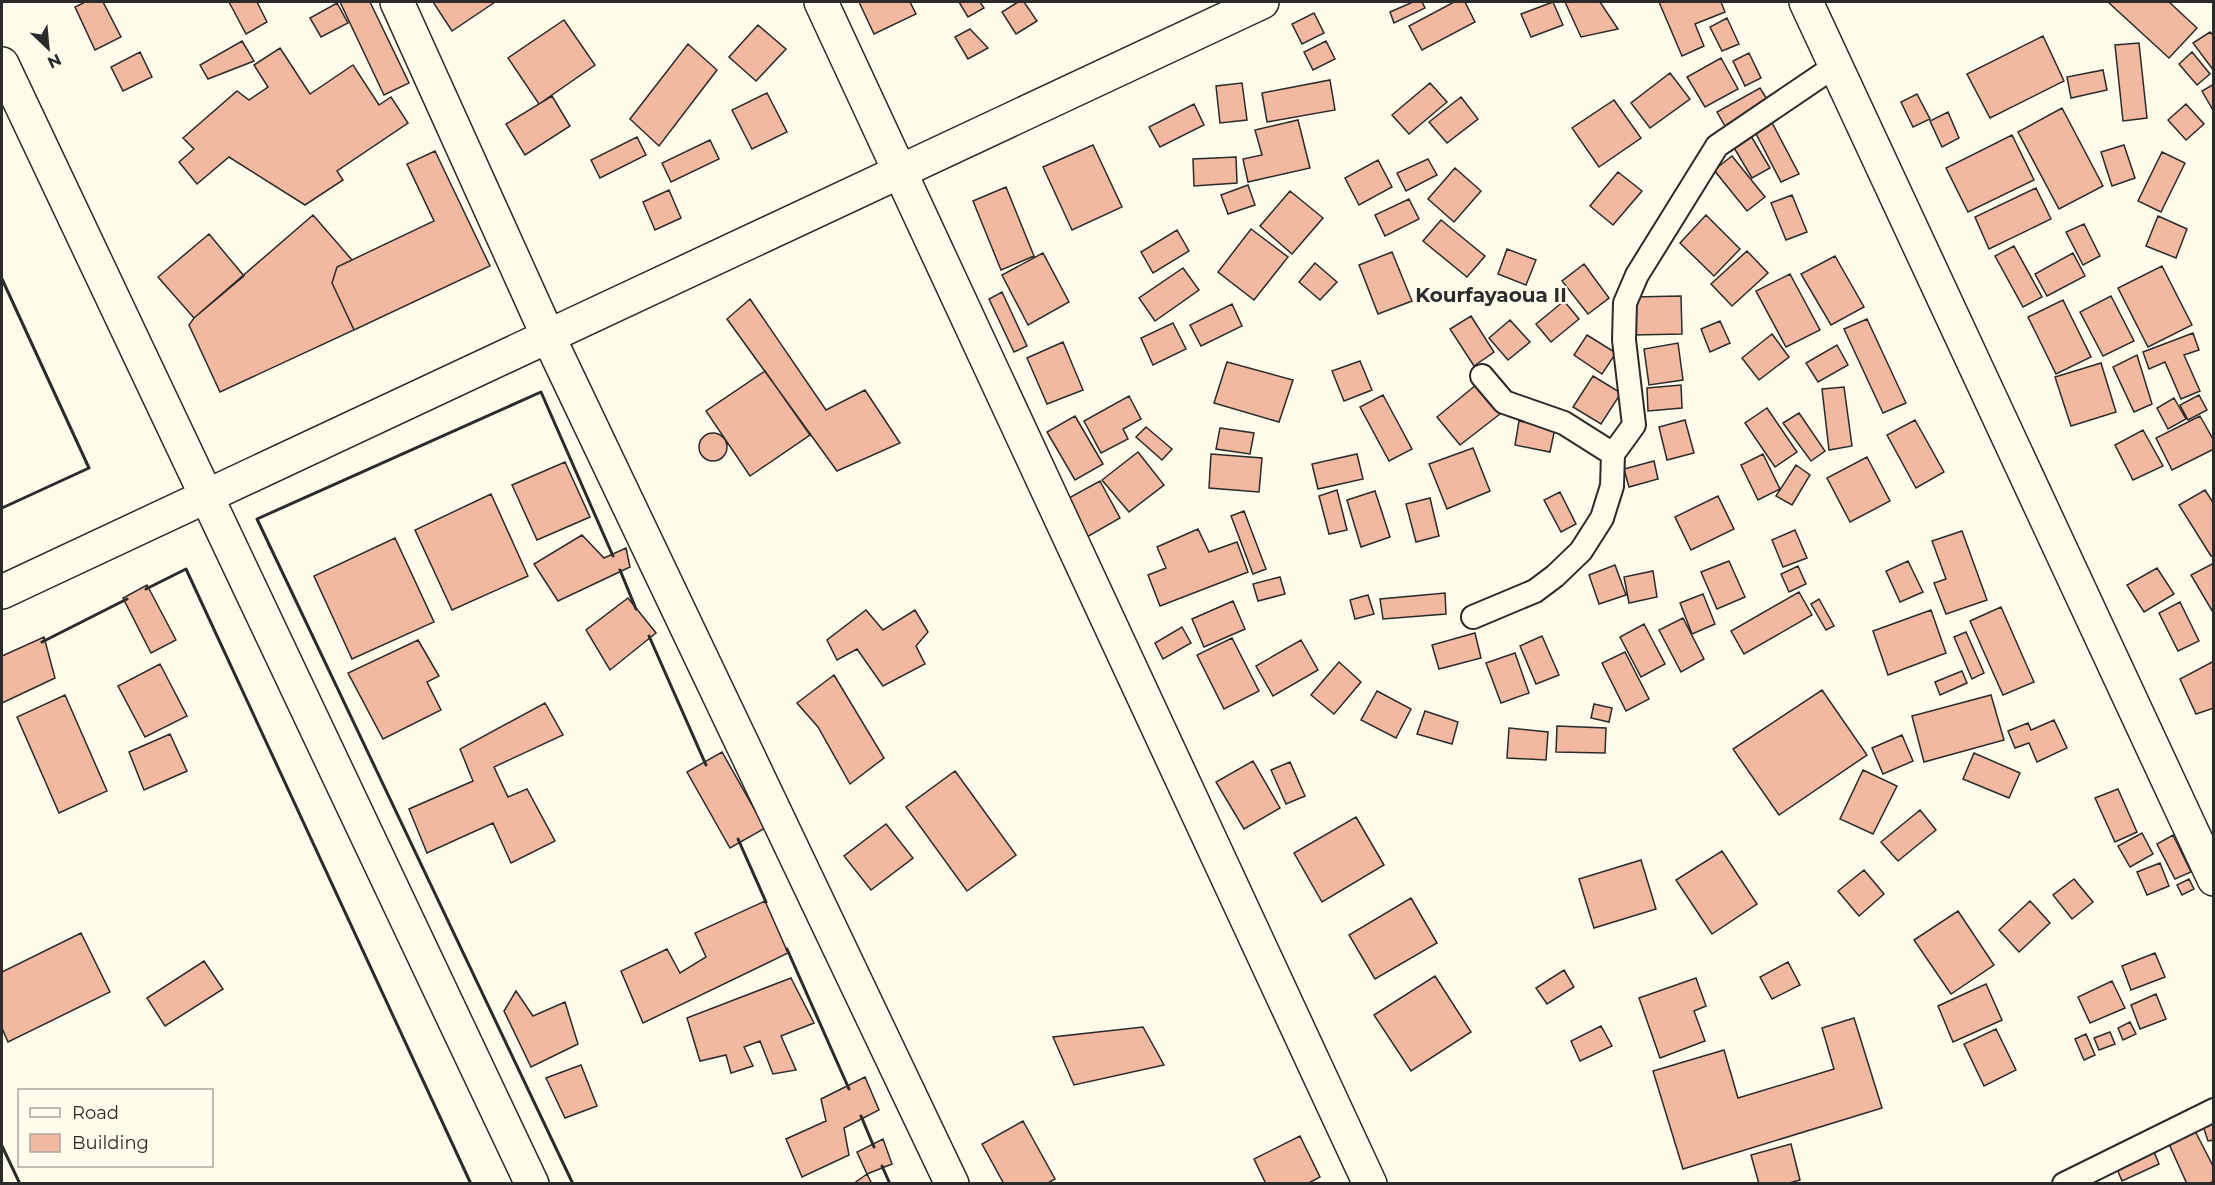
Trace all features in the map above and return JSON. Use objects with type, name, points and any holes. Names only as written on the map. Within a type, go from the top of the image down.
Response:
[{"type":"street","points":[[398,2],[548,336],[952,1184]]},
{"type":"street","points":[[821,2],[1370,1184]]},
{"type":"street","points":[[2,592],[1262,2]]},
{"type":"street","points":[[1806,2],[2214,879]]},
{"type":"street","points":[[2,64],[531,1184]]},
{"type":"lane","points":[[1473,616],[1534,591],[1555,576],[1581,551],[1602,518],[1612,486],[1613,454],[1634,425],[1624,340],[1624,303],[1637,275],[1717,146],[1835,66]]},
{"type":"lane","points":[[1482,376],[1504,402],[1564,423],[1613,454]]},
{"type":"lane","points":[[2064,1184],[2214,1110]]},
{"type":"building","points":[[85,2],[103,2],[121,37],[95,50],[75,7]]},
{"type":"building","points":[[229,2],[257,2],[267,22],[246,34]]},
{"type":"building","points":[[340,2],[370,2],[409,83],[384,95]]},
{"type":"building","points":[[433,2],[495,2],[452,31]]},
{"type":"building","points":[[859,2],[910,2],[916,14],[874,34]]},
{"type":"building","points":[[959,2],[980,2],[984,8],[968,17]]},
{"type":"building","points":[[1018,2],[1024,2],[1037,21],[1016,34],[1002,12]]},
{"type":"building","points":[[1413,2],[1422,2],[1425,8],[1394,23],[1390,12]]},
{"type":"building","points":[[1454,2],[1465,2],[1475,22],[1422,50],[1409,26]]},
{"type":"building","points":[[1553,2],[1563,25],[1531,37],[1521,14]]},
{"type":"building","points":[[1565,2],[1600,2],[1618,29],[1581,37]]},
{"type":"building","points":[[1659,2],[1721,2],[1725,12],[1695,24],[1704,46],[1682,56]]},
{"type":"building","points":[[2108,2],[2169,2],[2197,28],[2169,58]]},
{"type":"building","points":[[337,3],[348,23],[321,37],[310,18]]},
{"type":"building","points":[[1314,13],[1324,33],[1302,44],[1292,24]]},
{"type":"building","points":[[1727,18],[1739,44],[1722,51],[1710,27]]},
{"type":"building","points":[[564,20],[595,65],[539,104],[508,58]]},
{"type":"building","points":[[758,25],[786,49],[756,81],[729,57]]},
{"type":"building","points":[[970,29],[988,48],[968,59],[955,37]]},
{"type":"building","points":[[2210,32],[2214,36],[2214,71],[2193,43]]},
{"type":"building","points":[[2043,36],[2064,81],[1990,118],[1967,74]]},
{"type":"building","points":[[242,41],[254,61],[208,79],[200,65]]},
{"type":"building","points":[[1326,41],[1335,59],[1313,70],[1304,52]]},
{"type":"building","points":[[2139,43],[2147,118],[2123,121],[2115,45]]},
{"type":"building","points":[[688,44],[717,70],[659,146],[630,119]]},
{"type":"building","points":[[280,48],[310,94],[353,65],[379,105],[391,97],[408,123],[337,171],[343,180],[305,205],[229,157],[197,184],[179,162],[194,149],[183,138],[237,91],[249,100],[268,87],[254,65]]},
{"type":"building","points":[[140,52],[152,77],[123,91],[111,67]]},
{"type":"building","points":[[2192,52],[2210,74],[2197,85],[2179,64]]},
{"type":"building","points":[[1749,53],[1761,78],[1745,86],[1733,61]]},
{"type":"building","points":[[1721,58],[1738,89],[1705,107],[1687,77]]},
{"type":"building","points":[[2103,70],[2107,90],[2071,98],[2067,77]]},
{"type":"building","points":[[1670,73],[1690,99],[1650,128],[1631,103]]},
{"type":"building","points":[[1330,80],[1335,110],[1267,122],[1262,93]]},
{"type":"building","points":[[1242,83],[1247,120],[1220,123],[1216,86]]},
{"type":"building","points":[[1430,83],[1447,102],[1409,134],[1392,115]]},
{"type":"building","points":[[2214,84],[2214,112],[2202,91]]},
{"type":"building","points":[[1760,88],[1768,101],[1725,126],[1717,112]]},
{"type":"building","points":[[767,93],[787,132],[752,149],[732,110]]},
{"type":"building","points":[[1917,94],[1930,119],[1913,127],[1901,102]]},
{"type":"building","points":[[552,96],[570,126],[525,155],[506,124]]},
{"type":"building","points":[[1461,97],[1478,119],[1447,143],[1429,122]]},
{"type":"building","points":[[1614,100],[1641,138],[1599,167],[1572,128]]},
{"type":"building","points":[[1194,104],[1204,125],[1160,147],[1149,127]]},
{"type":"building","points":[[2186,104],[2204,124],[2186,140],[2168,120]]},
{"type":"building","points":[[2062,108],[2103,186],[2059,209],[2018,132]]},
{"type":"building","points":[[1948,112],[1959,138],[1942,147],[1930,121]]},
{"type":"building","points":[[1768,115],[1799,174],[1781,182],[1751,124]]},
{"type":"building","points":[[1298,120],[1310,168],[1248,182],[1243,159],[1262,155],[1255,130]]},
{"type":"building","points":[[1748,131],[1770,168],[1752,178],[1730,141]]},
{"type":"building","points":[[2012,135],[2034,180],[1968,212],[1946,168]]},
{"type":"building","points":[[637,137],[646,155],[600,178],[591,160]]},
{"type":"building","points":[[710,140],[719,159],[671,182],[662,163]]},
{"type":"building","points":[[1093,145],[1122,207],[1072,230],[1043,167]]},
{"type":"building","points":[[2124,145],[2135,178],[2112,186],[2101,152]]},
{"type":"building","points":[[435,151],[490,266],[354,330],[332,283],[337,267],[434,221],[407,164]]},
{"type":"building","points":[[2162,152],[2185,163],[2161,212],[2138,201]]},
{"type":"building","points":[[1732,156],[1765,197],[1747,211],[1714,170]]},
{"type":"building","points":[[1236,157],[1237,183],[1194,186],[1193,159]]},
{"type":"building","points":[[1428,159],[1437,175],[1406,191],[1397,173]]},
{"type":"building","points":[[1378,160],[1392,187],[1359,205],[1345,178]]},
{"type":"building","points":[[1455,168],[1481,191],[1454,222],[1428,199]]},
{"type":"building","points":[[1618,172],[1642,191],[1613,225],[1590,206]]},
{"type":"building","points":[[1248,185],[1255,205],[1228,214],[1221,195]]},
{"type":"building","points":[[1006,187],[1034,256],[1001,270],[973,201]]},
{"type":"building","points":[[2036,188],[2051,219],[1989,249],[1975,217]]},
{"type":"building","points":[[669,190],[681,218],[655,230],[643,202]]},
{"type":"building","points":[[1290,191],[1323,218],[1292,254],[1260,226]]},
{"type":"building","points":[[1792,195],[1807,232],[1786,240],[1771,203]]},
{"type":"building","points":[[1409,199],[1419,219],[1385,236],[1375,215]]},
{"type":"building","points":[[313,215],[352,260],[337,267],[332,283],[354,330],[220,392],[189,325],[194,318]]},
{"type":"building","points":[[1706,215],[1740,249],[1714,276],[1680,243]]},
{"type":"building","points":[[2158,216],[2187,229],[2176,258],[2146,246]]},
{"type":"building","points":[[1441,220],[1485,256],[1467,277],[1423,241]]},
{"type":"building","points":[[2084,224],[2100,256],[2083,265],[2066,232]]},
{"type":"building","points":[[1251,229],[1288,257],[1254,300],[1218,272]]},
{"type":"building","points":[[1177,230],[1189,251],[1153,273],[1141,252]]},
{"type":"building","points":[[209,234],[244,276],[194,318],[158,277]]},
{"type":"building","points":[[2014,246],[2042,297],[2023,307],[1995,256]]},
{"type":"building","points":[[1507,249],[1536,260],[1526,285],[1498,274]]},
{"type":"building","points":[[1747,251],[1768,273],[1732,306],[1711,284]]},
{"type":"building","points":[[1392,252],[1412,301],[1378,314],[1359,265]]},
{"type":"building","points":[[1043,253],[1069,302],[1028,325],[1002,275]]},
{"type":"building","points":[[2073,253],[2085,276],[2047,296],[2035,274]]},
{"type":"building","points":[[1835,256],[1864,307],[1831,325],[1801,274]]},
{"type":"building","points":[[1315,263],[1337,282],[1320,300],[1299,282]]},
{"type":"building","points":[[1584,264],[1609,298],[1588,314],[1562,281]]},
{"type":"building","points":[[2162,266],[2192,325],[2148,347],[2118,288]]},
{"type":"building","points":[[1183,268],[1199,290],[1155,321],[1139,298]]},
{"type":"building","points":[[1790,274],[1820,330],[1786,347],[1756,291]]},
{"type":"building","points":[[1002,292],[1027,346],[1014,352],[989,299]]},
{"type":"building","points":[[1681,296],[1682,334],[1633,335],[1633,297]]},
{"type":"building","points":[[2111,296],[2134,341],[2103,356],[2080,312]]},
{"type":"building","points":[[750,299],[826,410],[865,390],[900,443],[837,471],[727,319]]},
{"type":"building","points":[[2063,300],[2091,357],[2056,374],[2028,317]]},
{"type":"building","points":[[1564,301],[1579,319],[1551,342],[1536,324]]},
{"type":"building","points":[[1232,304],[1242,326],[1201,346],[1190,325]]},
{"type":"building","points":[[1471,316],[1494,352],[1474,366],[1450,329]]},
{"type":"building","points":[[1867,319],[1906,403],[1883,413],[1844,329]]},
{"type":"building","points":[[1510,320],[1530,342],[1508,360],[1489,338]]},
{"type":"building","points":[[1720,321],[1730,343],[1710,352],[1701,329]]},
{"type":"building","points":[[1173,323],[1186,349],[1153,365],[1141,338]]},
{"type":"building","points":[[2193,333],[2199,350],[2184,355],[2200,391],[2181,399],[2165,362],[2149,369],[2143,352]]},
{"type":"building","points":[[1772,334],[1789,357],[1759,380],[1742,358]]},
{"type":"building","points":[[1587,335],[1616,353],[1602,374],[1574,355]]},
{"type":"building","points":[[1063,342],[1083,390],[1047,404],[1027,358]]},
{"type":"building","points":[[1678,343],[1683,380],[1649,385],[1644,349]]},
{"type":"building","points":[[1837,345],[1848,365],[1818,382],[1806,363]]},
{"type":"building","points":[[2137,355],[2152,404],[2134,412],[2113,367]]},
{"type":"building","points":[[1360,361],[1372,390],[1344,401],[1332,371]]},
{"type":"building","points":[[1227,362],[1293,380],[1279,422],[1214,403]]},
{"type":"building","points":[[2101,363],[2116,412],[2071,426],[2055,377]]},
{"type":"building","points":[[765,371],[810,435],[750,476],[706,411]]},
{"type":"building","points":[[1593,376],[1621,393],[1601,424],[1573,407]]},
{"type":"building","points":[[1476,385],[1500,414],[1460,445],[1437,417]]},
{"type":"building","points":[[1681,385],[1682,408],[1648,411],[1647,388]]},
{"type":"building","points":[[1844,387],[1852,446],[1829,450],[1822,389]]},
{"type":"building","points":[[1383,395],[1412,449],[1389,461],[1360,407]]},
{"type":"building","points":[[2199,395],[2207,410],[2188,420],[2180,405]]},
{"type":"building","points":[[1129,396],[1141,419],[1123,429],[1128,439],[1101,453],[1084,421]]},
{"type":"building","points":[[2174,398],[2186,419],[2168,429],[2157,408]]},
{"type":"building","points":[[1767,408],[1797,452],[1775,467],[1745,423]]},
{"type":"building","points":[[1799,413],[1825,451],[1811,461],[1783,423]]},
{"type":"building","points":[[1075,416],[1103,464],[1075,480],[1047,432]]},
{"type":"building","points":[[2200,416],[2214,441],[2214,449],[2172,470],[2156,438]]},
{"type":"building","points":[[1685,420],[1694,453],[1667,460],[1659,427]]},
{"type":"building","points":[[1915,420],[1944,472],[1916,488],[1887,435]]},
{"type":"building","points":[[1519,421],[1555,428],[1550,452],[1515,445]]},
{"type":"building","points":[[1146,427],[1172,449],[1162,460],[1136,437]]},
{"type":"building","points":[[1220,428],[1254,433],[1250,454],[1216,449]]},
{"type":"building","points":[[2143,430],[2163,466],[2133,480],[2115,445]]},
{"type":"building","points":[[713,433],[723,437],[727,447],[723,457],[713,461],[703,457],[699,447],[703,437]]},
{"type":"building","points":[[1473,448],[1490,491],[1447,509],[1429,464]]},
{"type":"building","points":[[1138,452],[1164,485],[1129,512],[1102,480]]},
{"type":"building","points":[[1211,454],[1262,458],[1259,492],[1209,488]]},
{"type":"building","points":[[1357,454],[1363,479],[1318,489],[1312,464]]},
{"type":"building","points":[[1763,454],[1780,489],[1758,500],[1741,465]]},
{"type":"building","points":[[1867,457],[1890,501],[1850,522],[1827,478]]},
{"type":"building","points":[[1654,461],[1658,479],[1629,487],[1624,469]]},
{"type":"building","points":[[565,462],[590,517],[537,540],[512,485]]},
{"type":"building","points":[[1796,465],[1810,475],[1792,505],[1776,496]]},
{"type":"building","points":[[1100,481],[1120,518],[1087,537],[1067,499]]},
{"type":"building","points":[[1337,490],[1347,530],[1329,534],[1319,496]]},
{"type":"building","points":[[2205,490],[2214,504],[2214,555],[2211,556],[2179,505]]},
{"type":"building","points":[[1375,491],[1390,537],[1361,547],[1347,500]]},
{"type":"building","points":[[1560,492],[1576,524],[1561,532],[1544,500]]},
{"type":"building","points":[[491,494],[528,576],[452,610],[415,530]]},
{"type":"building","points":[[1718,496],[1734,529],[1691,550],[1675,517]]},
{"type":"building","points":[[1430,498],[1439,536],[1416,542],[1406,504]]},
{"type":"building","points":[[1244,511],[1266,569],[1253,574],[1231,516]]},
{"type":"building","points":[[1198,529],[1209,552],[1237,542],[1248,572],[1160,606],[1148,575],[1166,568],[1157,547]]},
{"type":"building","points":[[1795,530],[1807,558],[1783,567],[1772,540]]},
{"type":"building","points":[[1962,531],[1987,600],[1946,614],[1934,583],[1946,579],[1932,541]]},
{"type":"building","points":[[582,535],[604,558],[626,548],[630,567],[558,601],[534,564]]},
{"type":"building","points":[[395,538],[434,622],[352,659],[314,576]]},
{"type":"building","points":[[1729,561],[1745,597],[1717,609],[1701,572]]},
{"type":"building","points":[[1908,561],[1923,592],[1900,602],[1886,571]]},
{"type":"building","points":[[2214,563],[2214,614],[2191,575]]},
{"type":"building","points":[[1615,565],[1626,595],[1599,604],[1589,575]]},
{"type":"building","points":[[1798,566],[1806,584],[1789,592],[1781,574]]},
{"type":"building","points":[[2157,568],[2174,594],[2144,612],[2127,585]]},
{"type":"building","points":[[1653,571],[1657,597],[1629,603],[1624,577]]},
{"type":"building","points":[[1280,577],[1285,594],[1258,601],[1253,584]]},
{"type":"building","points":[[147,585],[176,640],[151,653],[123,598]]},
{"type":"building","points":[[1799,592],[1812,615],[1744,654],[1731,631]]},
{"type":"building","points":[[1445,593],[1446,614],[1383,619],[1380,599]]},
{"type":"building","points":[[1703,594],[1715,624],[1692,634],[1680,603]]},
{"type":"building","points":[[1368,595],[1374,614],[1355,619],[1350,600]]},
{"type":"building","points":[[628,598],[656,633],[610,670],[586,630]]},
{"type":"building","points":[[1819,599],[1834,626],[1826,630],[1811,604]]},
{"type":"building","points":[[1233,601],[1245,629],[1204,647],[1192,619]]},
{"type":"building","points":[[2180,602],[2199,641],[2178,651],[2159,613]]},
{"type":"building","points":[[2001,607],[2034,682],[2003,695],[1970,621]]},
{"type":"building","points":[[866,610],[883,630],[915,610],[928,632],[916,646],[925,664],[883,686],[857,649],[837,660],[827,640]]},
{"type":"building","points":[[1931,610],[1946,653],[1888,675],[1873,631]]},
{"type":"building","points":[[1683,618],[1704,659],[1681,672],[1659,630]]},
{"type":"building","points":[[1644,624],[1665,664],[1641,677],[1620,637]]},
{"type":"building","points":[[1182,627],[1191,643],[1163,659],[1155,643]]},
{"type":"building","points":[[1966,632],[1984,673],[1972,679],[1954,637]]},
{"type":"building","points":[[1475,633],[1481,658],[1439,669],[1432,645]]},
{"type":"building","points":[[1542,636],[1559,675],[1536,684],[1520,646]]},
{"type":"building","points":[[44,637],[55,678],[2,703],[2,656]]},
{"type":"building","points":[[1232,638],[1259,691],[1224,709],[1197,655]]},
{"type":"building","points":[[418,640],[439,676],[427,682],[441,710],[383,739],[348,673]]},
{"type":"building","points":[[1301,640],[1318,670],[1273,696],[1256,666]]},
{"type":"building","points":[[1625,652],[1649,699],[1626,711],[1602,663]]},
{"type":"building","points":[[1515,653],[1529,693],[1501,703],[1486,663]]},
{"type":"building","points":[[2214,661],[2214,708],[2196,714],[2180,679]]},
{"type":"building","points":[[1339,662],[1361,682],[1334,714],[1311,695]]},
{"type":"building","points":[[160,664],[187,716],[145,737],[118,686]]},
{"type":"building","points":[[1962,671],[1967,683],[1940,695],[1935,682]]},
{"type":"building","points":[[834,675],[884,758],[850,784],[818,727],[797,703]]},
{"type":"building","points":[[1822,690],[1867,755],[1779,815],[1733,749]]},
{"type":"building","points":[[1377,691],[1411,709],[1396,738],[1361,720]]},
{"type":"building","points":[[65,695],[107,791],[59,813],[17,717]]},
{"type":"building","points":[[1991,695],[2004,740],[1924,762],[1912,716]]},
{"type":"building","points":[[545,703],[563,735],[494,767],[508,797],[527,789],[555,841],[511,863],[493,823],[427,853],[409,809],[473,781],[460,749]]},
{"type":"building","points":[[1594,704],[1612,708],[1609,722],[1591,718]]},
{"type":"building","points":[[1425,711],[1458,722],[1452,744],[1417,734]]},
{"type":"building","points":[[2054,720],[2067,748],[2037,762],[2029,743],[2015,748],[2008,731],[2028,723],[2031,730]]},
{"type":"building","points":[[1557,726],[1606,728],[1605,753],[1556,752]]},
{"type":"building","points":[[1509,728],[1548,732],[1546,760],[1507,758]]},
{"type":"building","points":[[170,734],[187,771],[144,790],[129,752]]},
{"type":"building","points":[[1902,735],[1913,761],[1883,774],[1872,748]]},
{"type":"building","points":[[722,752],[765,828],[730,848],[687,772]]},
{"type":"building","points":[[1974,753],[2020,773],[2009,798],[1963,779]]},
{"type":"building","points":[[1253,761],[1280,808],[1244,829],[1216,782]]},
{"type":"building","points":[[1290,762],[1305,796],[1286,804],[1271,770]]},
{"type":"building","points":[[1863,770],[1897,786],[1873,834],[1840,819]]},
{"type":"building","points":[[955,771],[1016,855],[967,891],[906,807]]},
{"type":"building","points":[[2118,789],[2137,832],[2115,842],[2095,798]]},
{"type":"building","points":[[1920,810],[1936,830],[1898,861],[1881,842]]},
{"type":"building","points":[[1356,817],[1384,865],[1322,902],[1294,853]]},
{"type":"building","points":[[886,824],[913,858],[871,890],[844,856]]},
{"type":"building","points":[[2142,833],[2153,854],[2130,867],[2118,846]]},
{"type":"building","points":[[2173,835],[2191,872],[2175,879],[2157,844]]},
{"type":"building","points":[[1722,851],[1757,904],[1712,934],[1676,880]]},
{"type":"building","points":[[1641,860],[1656,909],[1594,928],[1579,879]]},
{"type":"building","points":[[2160,863],[2169,886],[2147,895],[2137,872]]},
{"type":"building","points":[[1864,870],[1884,894],[1859,916],[1838,891]]},
{"type":"building","points":[[2074,879],[2093,902],[2072,919],[2053,895]]},
{"type":"building","points":[[2189,879],[2194,889],[2182,895],[2177,885]]},
{"type":"building","points":[[1411,898],[1437,943],[1375,979],[1349,935]]},
{"type":"building","points":[[765,901],[788,953],[643,1023],[621,971],[667,949],[680,973],[706,957],[695,933]]},
{"type":"building","points":[[2030,901],[2050,923],[2019,952],[1999,930]]},
{"type":"building","points":[[1958,911],[1994,965],[1951,994],[1914,940]]},
{"type":"building","points":[[81,933],[110,992],[8,1042],[2,1028],[2,972]]},
{"type":"building","points":[[2155,953],[2165,977],[2131,990],[2122,966]]},
{"type":"building","points":[[204,961],[223,989],[165,1026],[147,998]]},
{"type":"building","points":[[1788,962],[1800,985],[1772,999],[1760,977]]},
{"type":"building","points":[[1564,970],[1574,987],[1547,1004],[1536,988]]},
{"type":"building","points":[[1435,976],[1471,1032],[1411,1071],[1374,1015]]},
{"type":"building","points":[[791,978],[814,1023],[781,1036],[796,1070],[773,1074],[760,1041],[744,1047],[753,1066],[731,1073],[726,1055],[700,1061],[687,1018]]},
{"type":"building","points":[[1696,978],[1706,1006],[1694,1011],[1705,1041],[1660,1058],[1639,998]]},
{"type":"building","points":[[2112,981],[2125,1008],[2090,1023],[2078,997]]},
{"type":"building","points":[[1986,984],[2002,1020],[1953,1042],[1938,1006]]},
{"type":"building","points":[[516,991],[533,1016],[565,1002],[578,1044],[531,1067],[504,1011]]},
{"type":"building","points":[[2156,994],[2166,1019],[2140,1029],[2131,1005]]},
{"type":"building","points":[[1854,1018],[1882,1108],[1683,1169],[1653,1071],[1724,1050],[1738,1098],[1834,1069],[1822,1028]]},
{"type":"building","points":[[2130,1022],[2136,1034],[2123,1040],[2118,1028]]},
{"type":"building","points":[[1601,1026],[1612,1046],[1580,1061],[1571,1041]]},
{"type":"building","points":[[1143,1027],[1164,1065],[1074,1085],[1053,1037]]},
{"type":"building","points":[[1996,1029],[2016,1070],[1984,1086],[1964,1044]]},
{"type":"building","points":[[2110,1032],[2115,1044],[2099,1050],[2094,1038]]},
{"type":"building","points":[[2086,1034],[2095,1055],[2084,1060],[2075,1039]]},
{"type":"building","points":[[581,1065],[597,1106],[565,1118],[546,1078]]},
{"type":"building","points":[[865,1077],[879,1110],[844,1128],[849,1155],[802,1177],[786,1139],[826,1121],[821,1099]]},
{"type":"building","points":[[1023,1121],[1055,1179],[1046,1184],[1004,1184],[982,1144]]},
{"type":"building","points":[[2214,1122],[2214,1140],[2208,1141],[2203,1126]]},
{"type":"building","points":[[2195,1131],[2214,1168],[2214,1181],[2208,1184],[2187,1184],[2169,1144]]},
{"type":"building","points":[[1300,1136],[1320,1177],[1307,1184],[1266,1184],[1254,1159]]},
{"type":"building","points":[[883,1139],[892,1164],[867,1174],[857,1152]]},
{"type":"building","points":[[1791,1144],[1800,1180],[1786,1184],[1759,1184],[1751,1155]]},
{"type":"building","points":[[2152,1147],[2159,1164],[2122,1181],[2115,1164]]},
{"type":"building","points":[[867,1174],[872,1184],[853,1184]]},
{"type":"wall","points":[[2,279],[89,468],[2,508]]},
{"type":"wall","points":[[573,1184],[257,519],[541,392],[613,556]]},
{"type":"wall","points":[[146,589],[186,569],[471,1184]]},
{"type":"wall","points":[[620,570],[636,609]]},
{"type":"wall","points":[[42,642],[127,599]]},
{"type":"wall","points":[[649,636],[706,765]]},
{"type":"wall","points":[[738,839],[766,902]]},
{"type":"wall","points":[[787,949],[849,1089]]},
{"type":"wall","points":[[861,1116],[874,1147]]},
{"type":"wall","points":[[2,1146],[20,1184]]},
{"type":"wall","points":[[882,1166],[890,1184]]},
{"type":"district","name":"Kourfayaoua II","points":[[1491,295]]}]
